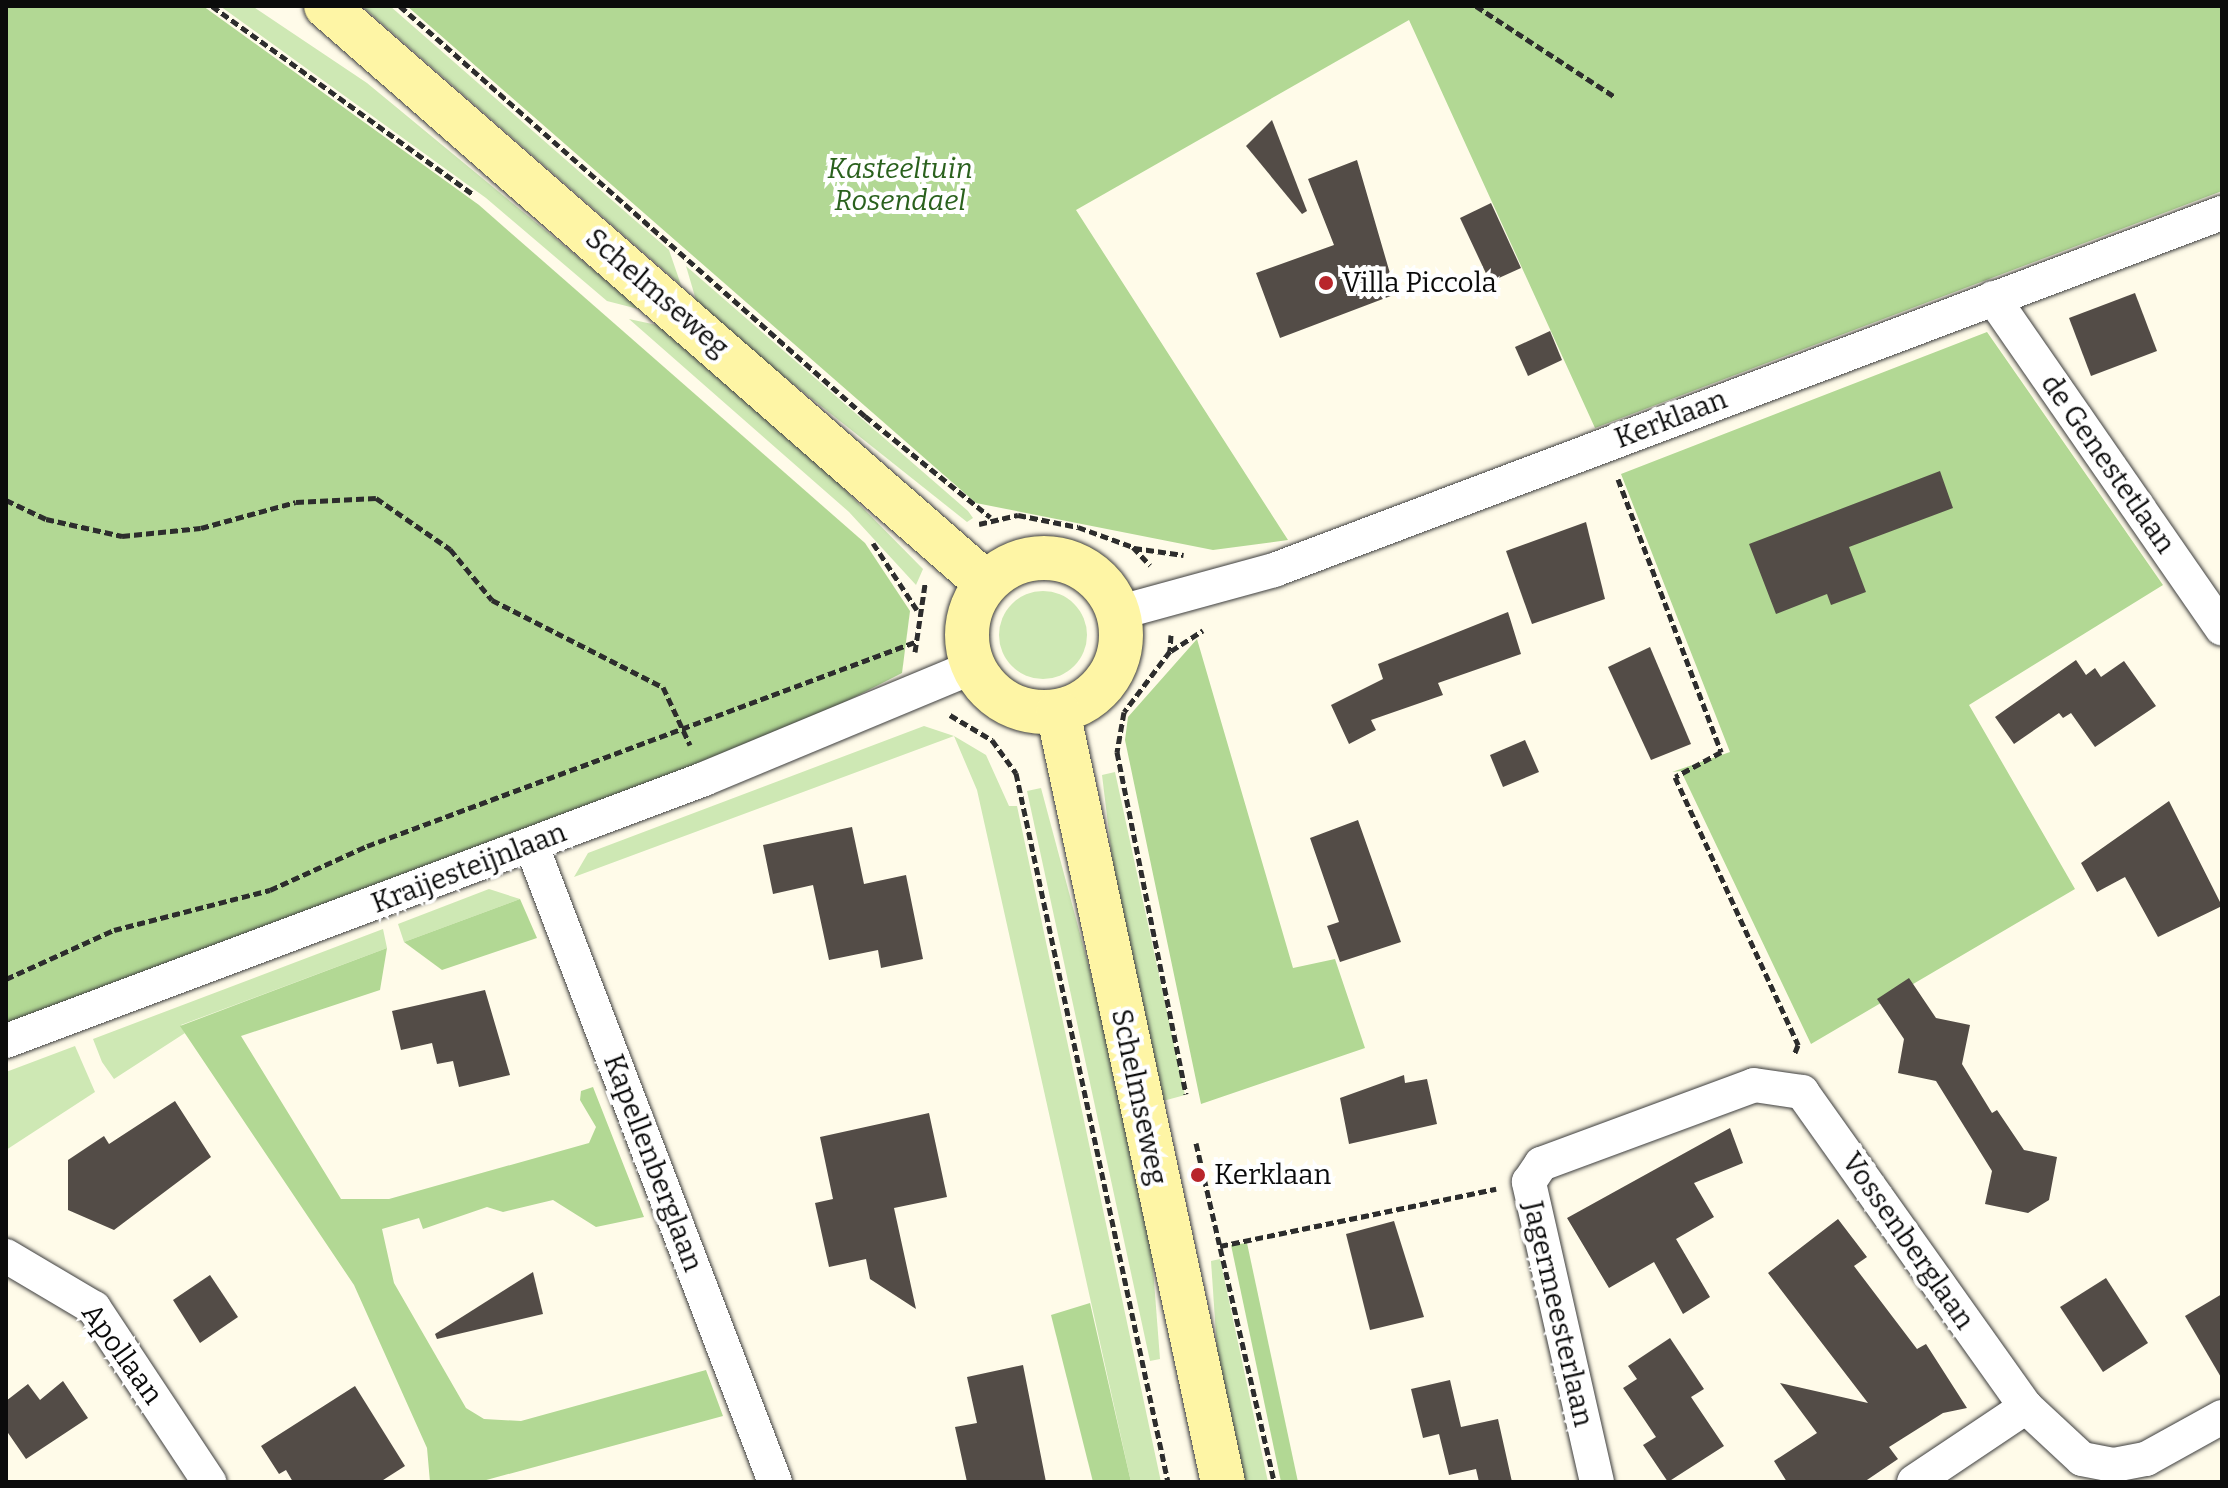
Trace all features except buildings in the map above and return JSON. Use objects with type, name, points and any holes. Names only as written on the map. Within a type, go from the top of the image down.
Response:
[{"type":"main road","name":"Schelmseweg","points":[[326,6],[986,583]]},
{"type":"main road","points":[[1022,560],[1070,562],[1094,577],[1117,613],[1118,656],[1105,683],[1058,712],[1021,708],[973,667],[970,616],[986,583],[1022,560]]},
{"type":"main road","name":"Schelmseweg","points":[[1058,712],[1223,1482]]},
{"type":"street","name":"Kerklaan","points":[[1117,613],[1274,570],[2222,213]]},
{"type":"street","name":"de Genestetlaan","points":[[1993,298],[2222,629]]},
{"type":"street","points":[[928,687],[973,667]]},
{"type":"street","name":"Kraijesteijnlaan","points":[[6,1041],[704,779],[928,687]]},
{"type":"street","name":"Kapellenberglaan","points":[[531,844],[775,1482]]},
{"type":"street","name":"Jagermeesterlaan","points":[[1597,1482],[1529,1182],[1541,1164],[1754,1085],[1782,1085]]},
{"type":"street","name":"Vossenberglaan","points":[[1782,1085],[1802,1092],[2026,1407],[2082,1459],[2152,1470]]},
{"type":"street","name":"Apollaan","points":[[6,1256],[94,1308],[209,1482]]},
{"type":"street","points":[[1914,1482],[2026,1407]]},
{"type":"street","points":[[2152,1470],[2222,1417]]},
{"type":"path","points":[[212,6],[484,201]]},
{"type":"path","points":[[400,6],[976,509],[1078,527],[1133,547]]},
{"type":"path","points":[[1476,6],[1615,97]]},
{"type":"path","points":[[1605,443],[1721,752],[1675,777],[1798,1045],[1782,1085]]},
{"type":"path","points":[[6,500],[46,519],[122,536],[201,528],[296,502],[376,498],[450,549],[492,600],[663,687],[704,779]]},
{"type":"path","points":[[6,979],[114,930],[270,890],[367,846],[685,732],[915,642]]},
{"type":"path","name":"Schelmseweg","points":[[1170,651],[1124,712],[1117,752],[1188,1104]]},
{"type":"path","points":[[928,687],[942,711],[992,740],[1016,773],[1168,1482]]},
{"type":"path","name":"Schelmseweg","points":[[1194,1133],[1274,1482]]},
{"type":"path","points":[[1220,1246],[1529,1182]]},
{"type":"green space","points":[[6,6],[203,6],[479,205],[865,543],[910,611],[902,673],[776,737],[6,1024]]},
{"type":"green space","points":[[220,6],[252,6],[367,83],[642,310],[607,301],[486,198]]},
{"type":"green space","points":[[362,6],[390,6],[669,250],[681,285]]},
{"type":"green space","name":"Kasteeltuin Rosendael","points":[[407,6],[2222,6],[2222,191],[1595,428],[1409,20],[1076,210],[1288,540],[1213,550],[976,503]]},
{"type":"green space","points":[[686,266],[973,518],[967,522],[767,363],[696,300]]},
{"type":"green space","points":[[629,319],[666,327],[793,437],[923,569],[916,585],[849,512]]},
{"type":"green space","points":[[1987,332],[2163,585],[1969,705],[2075,889],[1811,1044],[1681,771],[1672,772],[1730,752],[1621,474]]},
{"type":"green space","points":[[1043,591],[1068,598],[1080,610],[1087,635],[1080,660],[1068,672],[1043,679],[1018,672],[1006,660],[999,635],[1006,610],[1018,598]]},
{"type":"green space","points":[[1197,639],[1293,968],[1335,959],[1365,1048],[1201,1104],[1125,740],[1128,717]]},
{"type":"green space","points":[[924,726],[954,736],[574,877],[588,853]]},
{"type":"green space","points":[[954,736],[986,755],[1009,806],[1017,806],[1161,1482],[1131,1482],[977,790]]},
{"type":"green space","points":[[1115,772],[1185,1095],[1163,1101],[1114,873],[1102,775]]},
{"type":"green space","points":[[1041,788],[1098,1001],[1152,1255],[1160,1359],[1150,1361],[1027,791]]},
{"type":"green space","points":[[489,889],[520,899],[404,942],[398,924]]},
{"type":"green space","points":[[520,899],[537,938],[442,970],[404,942]]},
{"type":"green space","points":[[383,929],[387,948],[181,1025],[185,1033],[114,1079],[102,1062],[93,1039]]},
{"type":"green space","points":[[387,948],[380,990],[241,1036],[341,1199],[389,1199],[589,1143],[596,1127],[580,1100],[581,1091],[593,1087],[644,1217],[596,1227],[553,1200],[503,1212],[487,1207],[423,1229],[419,1218],[382,1229],[394,1283],[466,1408],[484,1419],[521,1421],[706,1370],[723,1416],[479,1482],[430,1482],[427,1448],[354,1285],[180,1026]]},
{"type":"green space","points":[[75,1046],[95,1092],[6,1150],[6,1072]]},
{"type":"green space","points":[[1247,1243],[1298,1482],[1281,1482],[1231,1245]]},
{"type":"green space","points":[[1220,1259],[1268,1482],[1243,1482],[1218,1364],[1211,1261]]},
{"type":"green space","points":[[1090,1303],[1131,1482],[1093,1482],[1051,1315]]},
{"type":"place","name":"Villa Piccola","points":[[1326,283]]},
{"type":"place","name":"Kerklaan","points":[[1198,1175]]}]
